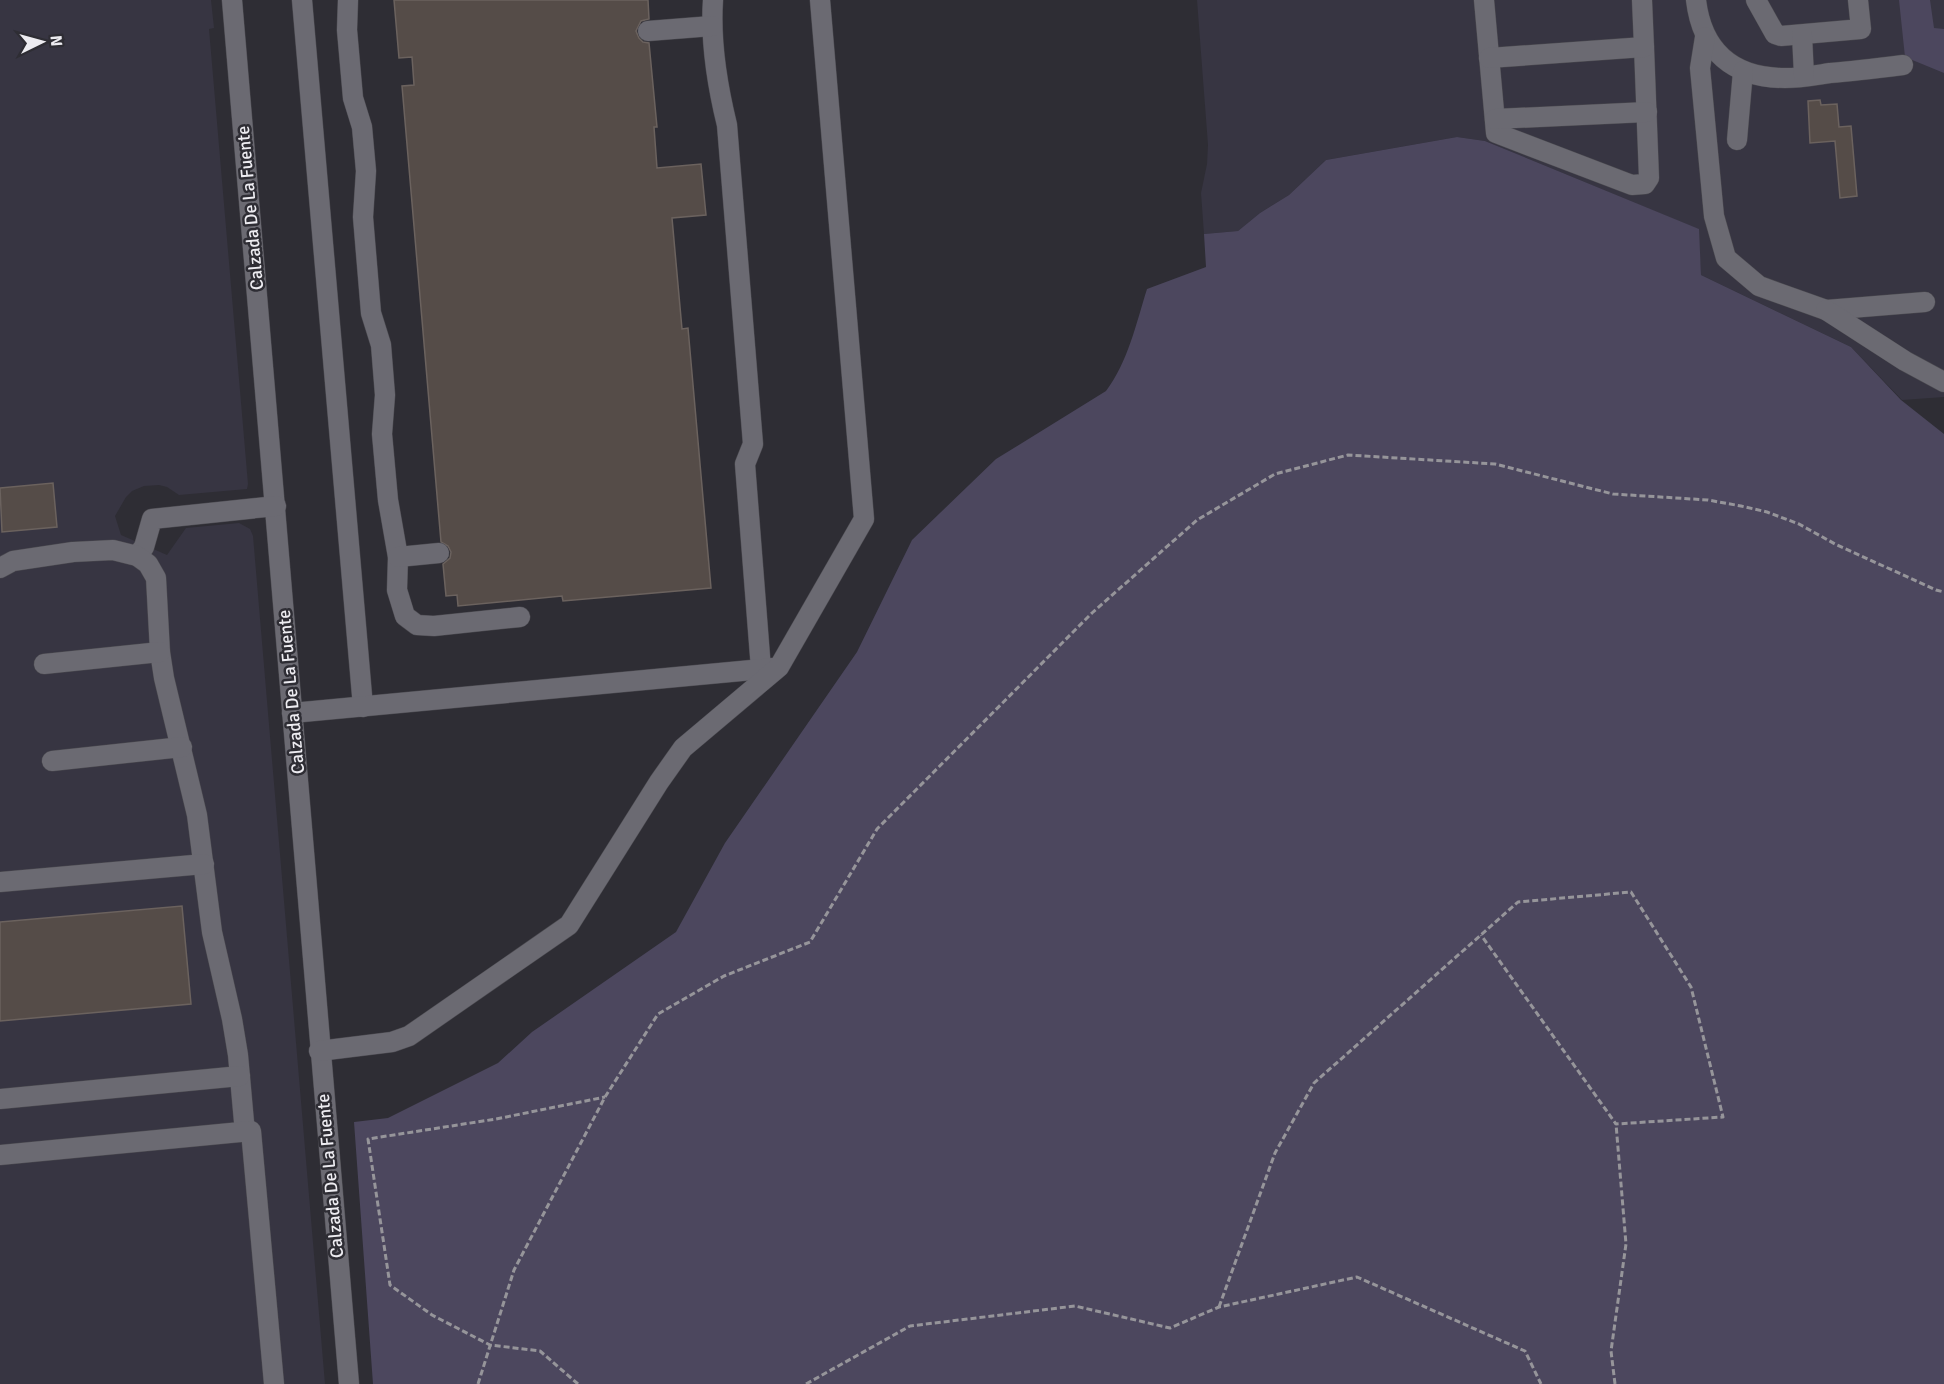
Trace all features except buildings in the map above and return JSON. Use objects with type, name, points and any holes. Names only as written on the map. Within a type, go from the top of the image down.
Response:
[{"type":"street","name":"Calzada De La Fuente","points":[[232,0],[276,506],[319,1051],[349,1384]]},
{"type":"street","points":[[302,0],[363,707]]},
{"type":"street","points":[[348,0],[346,30],[353,98],[362,128],[366,171],[363,217],[371,313],[381,345],[386,395],[382,434],[388,500],[398,557],[397,590],[405,616],[417,625],[434,626],[520,617]]},
{"type":"street","points":[[713,0],[712,26],[717,85],[727,125],[753,444],[745,464],[770,668]]},
{"type":"street","points":[[319,1051],[392,1042],[409,1036],[569,925],[683,748],[770,668],[864,519],[820,0]]},
{"type":"street","points":[[1484,0],[1496,133],[1632,185],[1645,184],[1649,178],[1642,0]]},
{"type":"street","points":[[1696,0],[1698,20],[1712,47],[1725,61],[1743,71],[1773,78],[1903,65]]},
{"type":"street","points":[[1756,0],[1775,34],[1781,36],[1802,36],[1861,29],[1858,0]]},
{"type":"street","points":[[648,31],[712,26]]},
{"type":"street","points":[[1802,36],[1804,76]]},
{"type":"street","points":[[1706,37],[1700,69],[1713,216],[1726,258],[1759,286],[1826,310],[1905,361],[1944,382]]},
{"type":"street","points":[[1489,58],[1644,47]]},
{"type":"street","points":[[1737,140],[1743,71]]},
{"type":"street","points":[[1495,119],[1647,112]]},
{"type":"street","points":[[1826,310],[1925,302]]},
{"type":"street","points":[[137,556],[144,547],[152,519],[276,506]]},
{"type":"street","points":[[0,568],[13,561],[73,552],[113,550],[137,556],[148,564],[156,578],[160,652],[164,678],[197,815],[212,932],[232,1019],[244,1122]]},
{"type":"street","points":[[398,557],[439,553]]},
{"type":"street","points":[[44,664],[160,652]]},
{"type":"street","points":[[292,713],[770,668]]},
{"type":"street","points":[[52,761],[182,747]]},
{"type":"street","points":[[0,882],[204,864]]},
{"type":"street","points":[[0,1099],[240,1076]]},
{"type":"street","points":[[0,1155],[251,1131],[274,1384]]},
{"type":"path","points":[[478,1384],[514,1270],[605,1096],[658,1014],[724,976],[810,942],[877,829],[1001,704],[1092,613],[1197,520],[1275,474],[1348,455],[1495,464],[1613,494],[1708,500],[1767,512],[1799,524],[1835,544],[1944,592]]},
{"type":"path","points":[[1219,1306],[1275,1153],[1314,1083],[1518,902],[1632,892],[1691,987],[1723,1117],[1616,1124]]},
{"type":"path","points":[[1482,935],[1616,1124],[1626,1244],[1611,1351],[1615,1384]]},
{"type":"path","points":[[578,1384],[540,1351],[490,1345],[432,1315],[390,1285],[368,1139],[496,1119],[605,1096]]},
{"type":"path","points":[[806,1384],[910,1326],[1075,1306],[1170,1328],[1219,1306],[1357,1277],[1525,1351],[1541,1384]]},
{"type":"shaded area","points":[[0,0],[211,0],[214,28],[209,29],[248,484],[247,489],[179,495],[167,487],[144,486],[132,491],[126,497],[115,516],[121,535],[167,555],[186,528],[239,523],[250,529],[253,536],[325,1384],[0,1384]]},
{"type":"shaded area","points":[[1197,0],[1944,0],[1944,397],[1902,400],[1851,347],[1701,275],[1698,229],[1485,141],[1457,137],[1326,160],[1289,195],[1260,213],[1238,231],[1204,234],[1201,193],[1208,145]]},
{"type":"shaded area","points":[[1899,0],[1930,0],[1934,28],[1944,29],[1944,73],[1905,57]]},
{"type":"shaded area","points":[[1457,137],[1485,141],[1699,229],[1701,275],[1851,347],[1901,400],[1944,434],[1944,1384],[373,1384],[354,1122],[388,1118],[498,1063],[532,1032],[676,932],[725,843],[857,652],[912,540],[996,459],[1106,391],[1126,355],[1147,289],[1206,267],[1204,234],[1238,231],[1260,213],[1289,195],[1326,160]]}]
